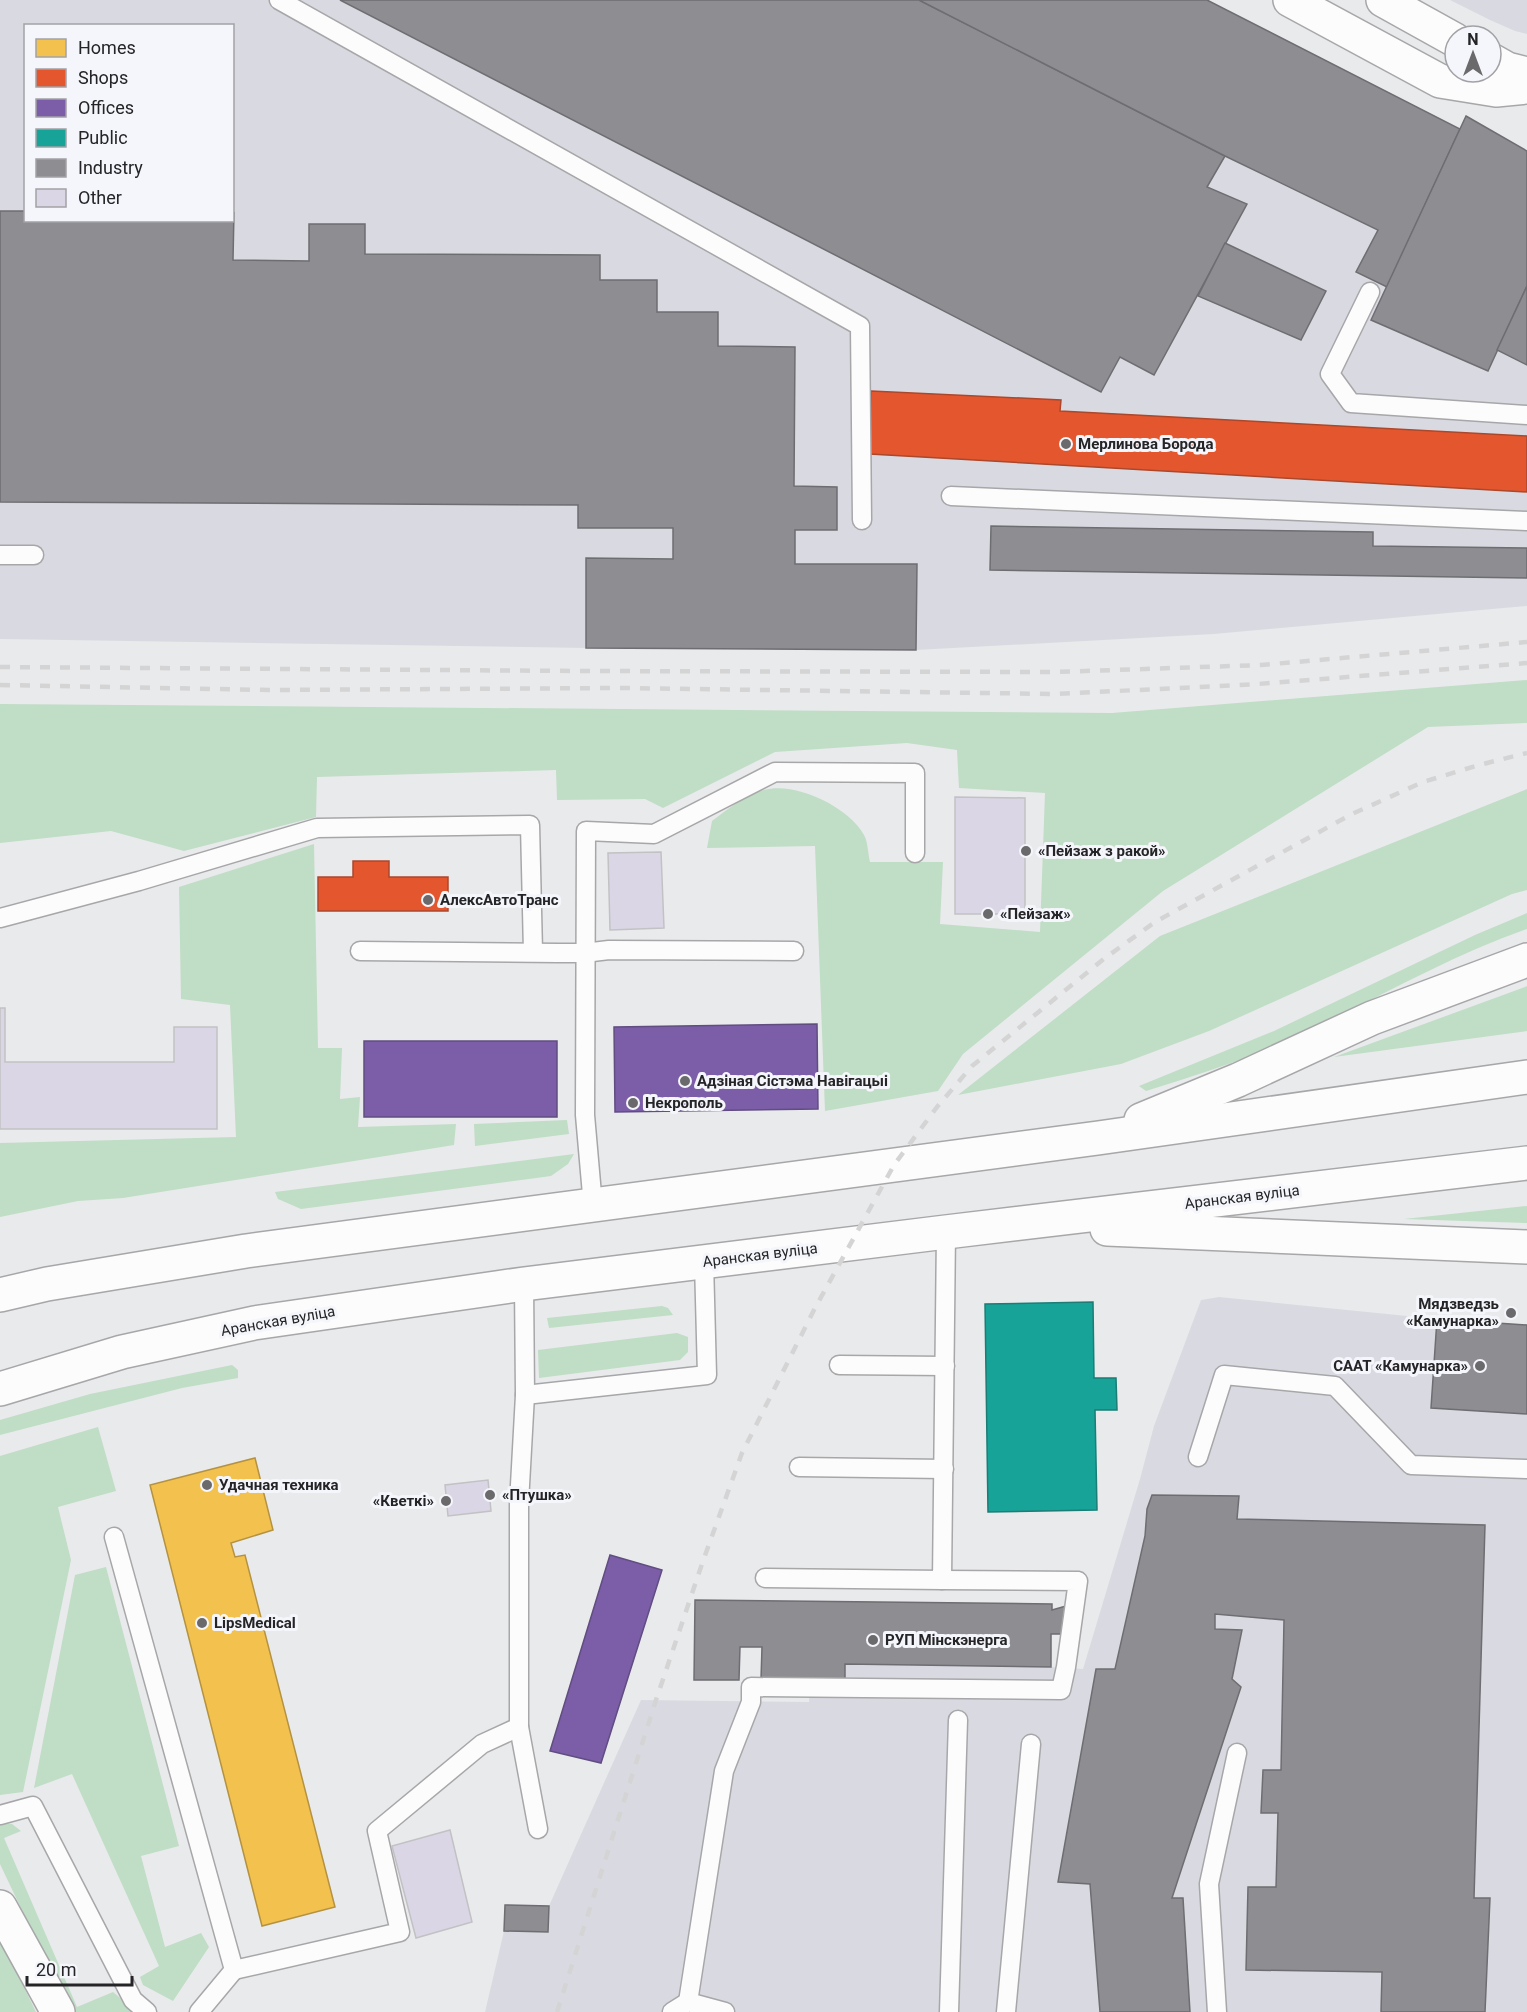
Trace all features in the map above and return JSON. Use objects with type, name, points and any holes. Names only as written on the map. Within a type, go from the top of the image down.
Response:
[{"type":"main road","points":[[1290,0],[1440,81],[1497,90],[1527,87]]},
{"type":"main road","points":[[1383,0],[1443,33]]},
{"type":"main road","points":[[1503,67],[1527,74]]},
{"type":"main road","points":[[1098,1138],[1238,1080],[1372,1018],[1527,960]]},
{"type":"main road","points":[[0,1296],[47,1284],[246,1251],[1098,1138],[1527,1077]]},
{"type":"main road","name":"Аранская вуліца","points":[[0,1389],[122,1352],[254,1323],[524,1284],[1527,1163]]},
{"type":"main road","points":[[1006,1225],[1527,1247]]},
{"type":"main road","points":[[0,1907],[58,2012]]},
{"type":"lane","points":[[279,0],[860,326],[862,520]]},
{"type":"lane","points":[[1370,292],[1330,374],[1351,403],[1527,415]]},
{"type":"lane","points":[[951,496],[1527,521]]},
{"type":"lane","points":[[0,555],[34,555]]},
{"type":"lane","points":[[593,1206],[585,1115],[586,831],[654,834],[775,772],[915,773],[915,853]]},
{"type":"lane","points":[[0,918],[139,881],[316,828],[531,825],[533,952]]},
{"type":"lane","points":[[360,951],[584,953],[609,950],[794,951]]},
{"type":"lane","points":[[942,1580],[946,1232]]},
{"type":"lane","points":[[525,1395],[707,1375],[704,1262]]},
{"type":"lane","points":[[524,1284],[525,1395],[519,1503],[519,1727],[538,1829]]},
{"type":"lane","points":[[839,1365],[945,1366]]},
{"type":"lane","points":[[1198,1458],[1224,1375],[1335,1386],[1411,1465],[1527,1470]]},
{"type":"lane","points":[[799,1467],[944,1469]]},
{"type":"lane","points":[[114,1537],[234,1970]]},
{"type":"lane","points":[[688,2002],[724,1772],[751,1701],[751,1687],[1061,1690],[1078,1581],[765,1578]]},
{"type":"lane","points":[[949,2012],[958,1720]]},
{"type":"lane","points":[[199,2012],[234,1970],[400,1932],[377,1831],[482,1744],[519,1727]]},
{"type":"lane","points":[[1006,2012],[1031,1744]]},
{"type":"lane","points":[[1217,2012],[1209,1884],[1237,1753]]},
{"type":"lane","points":[[0,1815],[33,1806],[133,2000],[147,2012]]},
{"type":"lane","points":[[672,2012],[688,2002],[725,2012]]},
{"type":"shaded area","points":[[0,0],[1208,0],[1460,129],[1466,116],[1527,151],[1527,606],[1214,634],[916,650],[586,648],[0,639]]},
{"type":"shaded area","points":[[1450,0],[1527,0],[1527,34],[1490,20]]},
{"type":"shaded area","points":[[1219,1297],[1437,1319],[1527,1325],[1527,2012],[485,2012],[504,1931],[505,1905],[549,1906],[641,1700],[809,1702],[810,1679],[761,1679],[761,1647],[740,1647],[739,1680],[694,1680],[695,1600],[1052,1604],[1051,1667],[1083,1669],[1154,1426],[1201,1300]]},
{"type":"green space","points":[[1527,680],[1527,723],[1428,727],[1163,891],[963,1054],[938,1091],[825,1111],[815,846],[707,848],[712,821],[730,807],[757,792],[777,788],[805,793],[834,806],[857,825],[864,835],[870,862],[943,862],[940,924],[1040,932],[1045,793],[959,788],[957,750],[907,743],[775,752],[663,808],[645,799],[557,800],[556,770],[317,777],[316,817],[184,851],[111,831],[0,843],[0,704],[1112,713]]},
{"type":"green space","points":[[1527,789],[1527,890],[1512,894],[1209,1031],[1121,1064],[958,1095],[1160,936]]},
{"type":"green space","points":[[314,844],[318,1048],[342,1048],[340,1099],[360,1097],[358,1127],[456,1124],[454,1145],[123,1198],[78,1201],[0,1217],[0,1143],[236,1137],[230,1005],[181,999],[179,887]]},
{"type":"green space","points":[[1527,913],[1527,929],[1433,969],[1279,1044],[1230,1064],[1146,1091],[1139,1086],[1274,1031],[1475,935]]},
{"type":"green space","points":[[1527,986],[1527,1031],[1334,1057],[1525,987]]},
{"type":"green space","points":[[567,1120],[569,1134],[475,1146],[474,1124]]},
{"type":"green space","points":[[574,1154],[568,1164],[551,1176],[301,1209],[278,1199],[275,1192]]},
{"type":"green space","points":[[1527,1206],[1527,1223],[1404,1219]]},
{"type":"green space","points":[[662,1306],[668,1308],[673,1315],[549,1328],[547,1318]]},
{"type":"green space","points":[[677,1333],[688,1337],[688,1352],[680,1360],[539,1378],[538,1350]]},
{"type":"green space","points":[[232,1365],[238,1370],[238,1378],[182,1388],[0,1435],[0,1420],[90,1394]]},
{"type":"green space","points":[[98,1427],[116,1491],[58,1507],[71,1560],[23,1792],[0,1795],[0,1456]]},
{"type":"green space","points":[[106,1567],[179,1846],[141,1856],[165,1947],[201,1933],[209,1947],[173,2001],[143,1985],[140,1977],[159,1966],[72,1774],[34,1788],[75,1575]]},
{"type":"green space","points":[[0,1823],[12,1824],[21,1831],[4,1838],[77,2007],[113,1992],[137,2012],[74,2012],[47,1963],[0,1864]]},
{"type":"green space","points":[[0,1938],[36,2012],[0,2012]]},
{"type":"building: Homes","points":[[255,1458],[273,1530],[231,1543],[235,1557],[245,1555],[335,1907],[262,1926],[150,1485]]},
{"type":"building: Shops","points":[[871,391],[1061,400],[1060,411],[1527,436],[1527,492],[870,454]]},
{"type":"building: Shops","points":[[353,861],[389,861],[389,877],[448,877],[448,911],[318,911],[318,877],[353,877]]},
{"type":"building: Offices","points":[[817,1024],[818,1109],[615,1112],[614,1027]]},
{"type":"building: Offices","points":[[364,1041],[557,1041],[557,1117],[364,1117]]},
{"type":"building: Offices","points":[[610,1555],[662,1570],[601,1763],[550,1751]]},
{"type":"building: Public","points":[[1093,1302],[1094,1378],[1116,1378],[1117,1410],[1095,1410],[1097,1510],[988,1512],[985,1304]]},
{"type":"building: Industry","points":[[340,0],[919,0],[1225,156],[1207,187],[1247,204],[1154,375],[1120,357],[1101,392]]},
{"type":"building: Industry","points":[[919,0],[1207,0],[1460,129],[1387,287],[1356,272],[1378,230],[1225,156]]},
{"type":"building: Industry","points":[[1466,116],[1527,151],[1527,286],[1488,371],[1371,320]]},
{"type":"building: Industry","points":[[0,211],[24,211],[24,222],[234,222],[233,260],[309,261],[309,224],[365,224],[365,254],[600,255],[600,280],[657,280],[657,312],[718,312],[718,346],[795,347],[794,486],[837,487],[837,530],[795,530],[795,564],[917,564],[916,650],[586,648],[586,558],[673,559],[673,528],[578,528],[578,505],[0,502]]},
{"type":"building: Industry","points":[[1225,243],[1326,291],[1301,340],[1198,296]]},
{"type":"building: Industry","points":[[1527,286],[1527,365],[1497,350]]},
{"type":"building: Industry","points":[[991,526],[1373,532],[1373,546],[1527,548],[1527,578],[990,570]]},
{"type":"building: Industry","name":"СААТ «Камунарка»","points":[[1437,1319],[1527,1325],[1527,1414],[1431,1408]]},
{"type":"building: Industry","points":[[1152,1495],[1239,1496],[1237,1519],[1485,1525],[1474,1898],[1490,1898],[1485,2012],[1381,2012],[1382,1972],[1246,1970],[1248,1887],[1276,1887],[1278,1813],[1261,1813],[1263,1770],[1281,1770],[1284,1620],[1215,1614],[1215,1629],[1242,1630],[1232,1679],[1241,1687],[1172,1898],[1183,1898],[1190,2012],[1100,2012],[1090,1884],[1058,1882],[1096,1669],[1115,1669],[1145,1536],[1147,1509]]},
{"type":"building: Industry","name":"РУП Мінскэнерга","points":[[695,1600],[1052,1604],[1052,1610],[1066,1606],[1066,1634],[1051,1634],[1051,1667],[845,1664],[845,1679],[761,1679],[762,1647],[740,1647],[739,1680],[694,1680]]},
{"type":"building: Industry","points":[[505,1905],[549,1906],[548,1932],[504,1931]]},
{"type":"building: Other","points":[[955,797],[1025,798],[1025,914],[955,914]]},
{"type":"building: Other","points":[[661,852],[664,928],[610,930],[608,853]]},
{"type":"building: Other","points":[[0,1008],[5,1008],[5,1062],[174,1062],[174,1027],[217,1027],[217,1129],[0,1129]]},
{"type":"building: Other","points":[[488,1480],[491,1511],[448,1516],[445,1485]]},
{"type":"building: Other","points":[[450,1830],[472,1922],[416,1938],[392,1846]]},
{"type":"railway","points":[[0,667],[1056,672],[1261,665],[1527,642]]},
{"type":"railway","points":[[0,685],[269,690],[621,688],[1057,694],[1258,684],[1527,663]]},
{"type":"railway","points":[[557,2012],[656,1700],[742,1453],[815,1308],[894,1165],[937,1107],[972,1066],[1105,958],[1155,922],[1352,814],[1423,782],[1527,753]]},
{"type":"place","name":"Мерлинова Борода","points":[[1066,444]]},
{"type":"place","name":"«Пейзаж з ракой»","points":[[1026,851]]},
{"type":"place","name":"АлексАвтоТранс","points":[[428,900]]},
{"type":"place","name":"«Пейзаж»","points":[[988,914]]},
{"type":"place","name":"Адзіная Сістэма Навігацыі","points":[[685,1081]]},
{"type":"place","name":"Некрополь","points":[[633,1103]]},
{"type":"place","name":"Мядзведзь «Камунарка»","points":[[1511,1313]]},
{"type":"place","name":"СААТ «Камунарка»","points":[[1480,1366]]},
{"type":"place","name":"Удачная техника","points":[[207,1485]]},
{"type":"place","name":"«Птушка»","points":[[490,1495]]},
{"type":"place","name":"«Кветкі»","points":[[446,1501]]},
{"type":"place","name":"LipsMedical","points":[[202,1623]]},
{"type":"place","name":"РУП Мінскэнерга","points":[[873,1640]]}]
